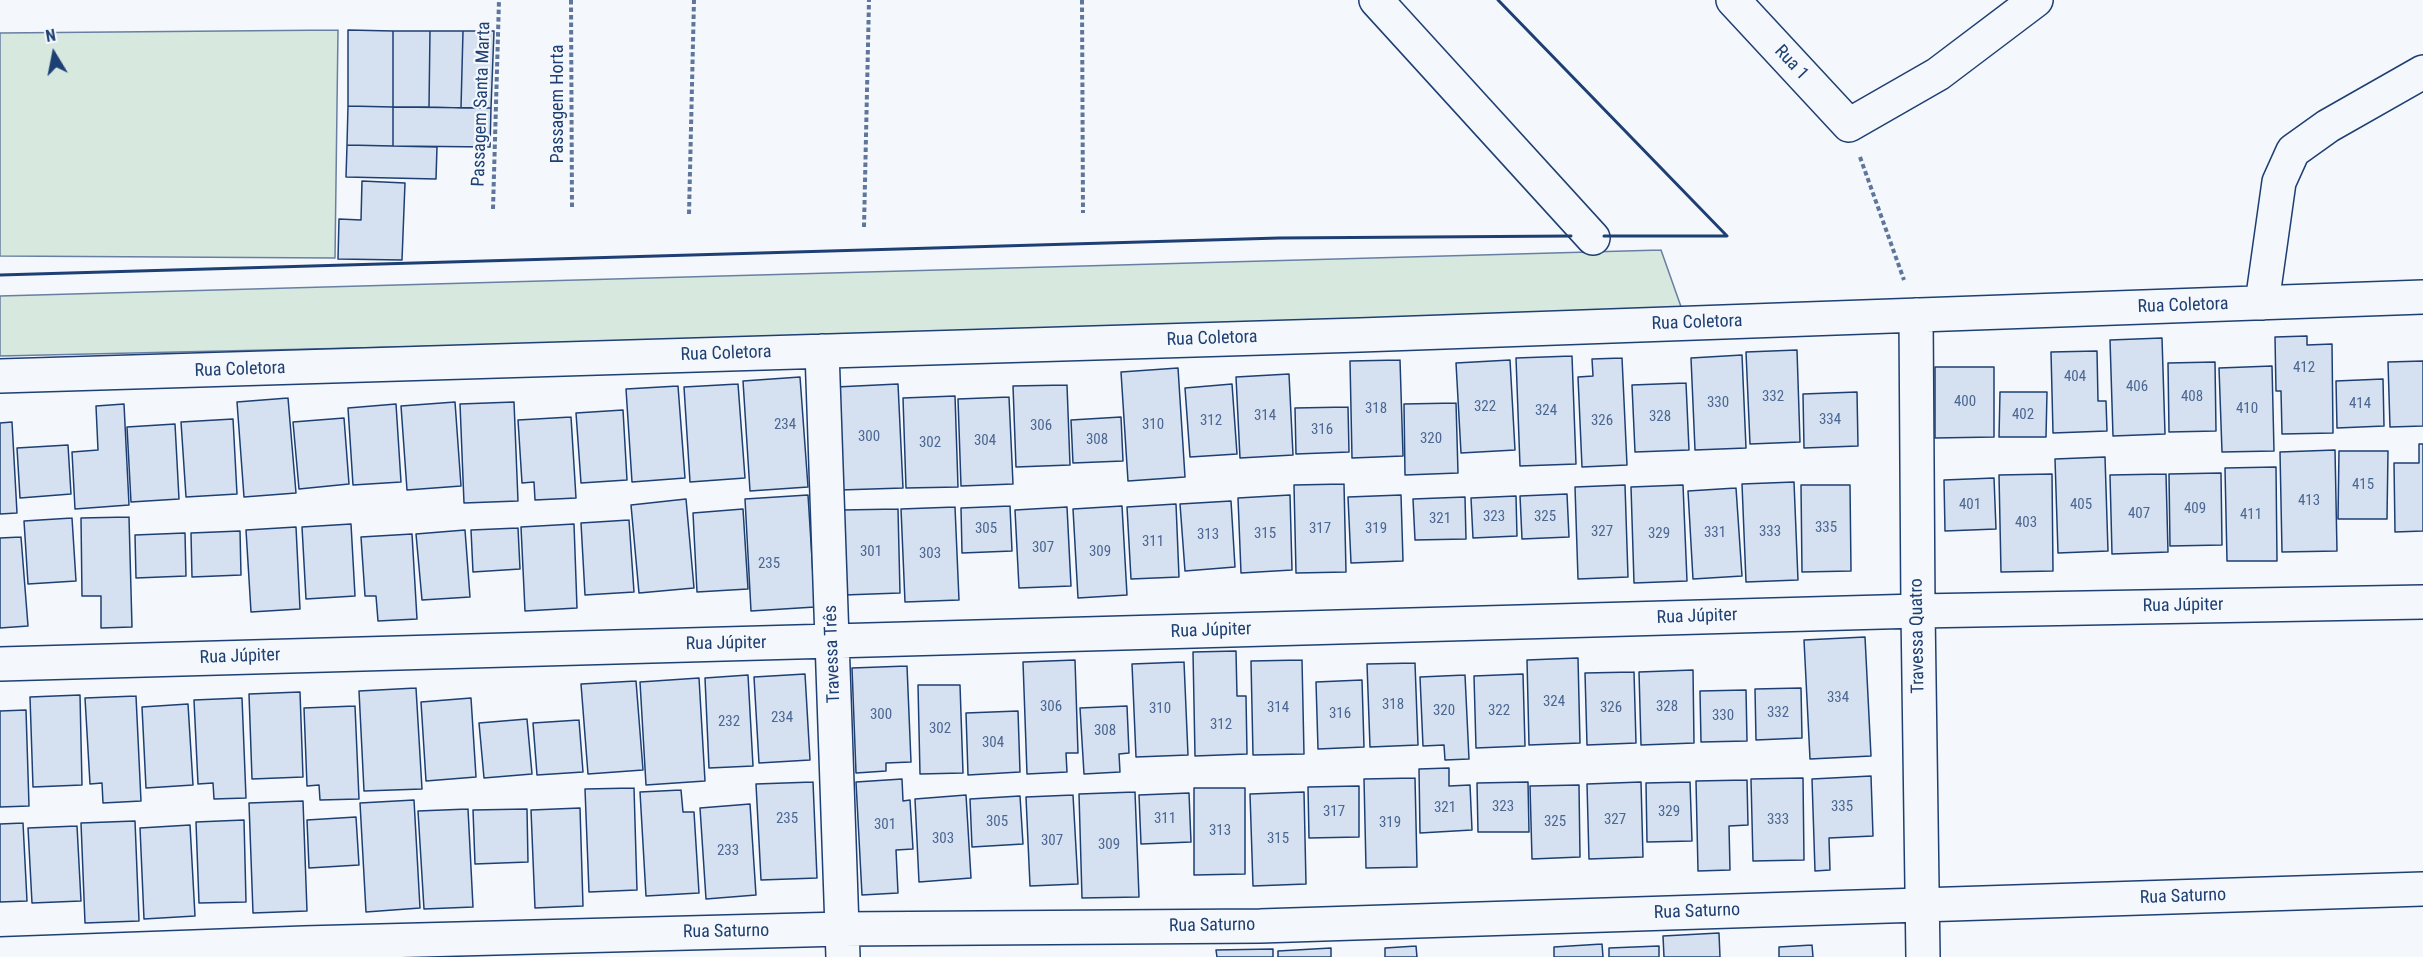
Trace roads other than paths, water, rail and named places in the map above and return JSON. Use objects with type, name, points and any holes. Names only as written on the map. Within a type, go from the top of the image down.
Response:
[{"type":"street","points":[[1376,0],[1593,238]]},
{"type":"street","name":"Rua 1","points":[[1733,0],[1849,125],[1938,74],[2036,0]]},
{"type":"street","points":[[2262,303],[2279,182],[2293,151],[2328,126],[2423,72]]},
{"type":"street","name":"Rua Coletora","points":[[0,376],[2423,297]]},
{"type":"street","name":"Travessa Quatro","points":[[1916,315],[1923,957]]},
{"type":"street","name":"Travessa Três","points":[[822,351],[843,943]]},
{"type":"street","name":"Rua Júpiter","points":[[0,664],[1918,611],[2423,602]]},
{"type":"street","name":"Rua Saturno","points":[[0,954],[304,943],[843,943],[1260,926],[2423,889]]}]
